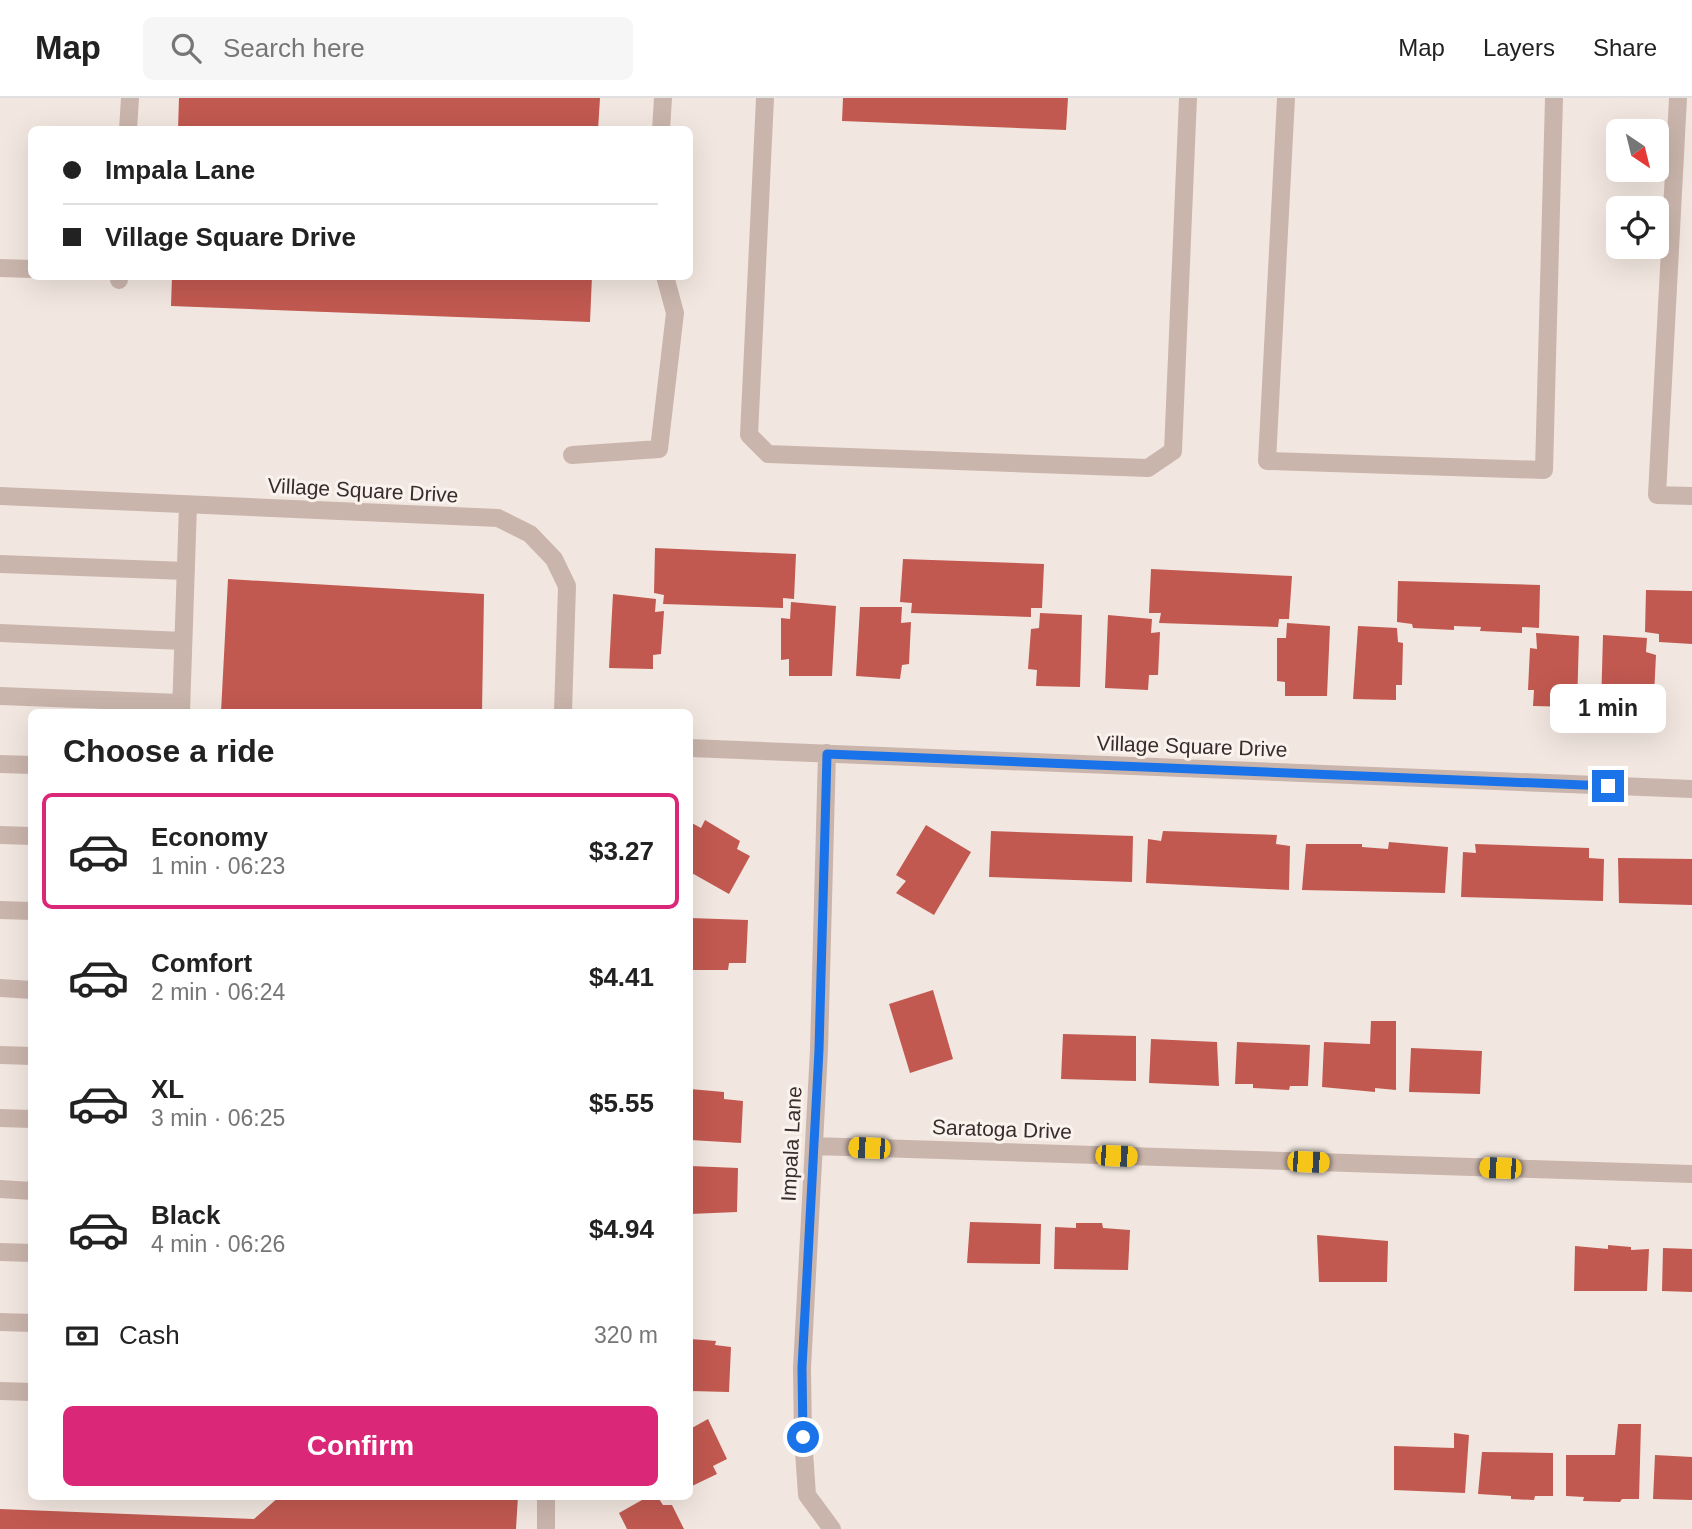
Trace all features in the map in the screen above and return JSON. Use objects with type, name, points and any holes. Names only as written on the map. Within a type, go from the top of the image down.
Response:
[{"type":"street","points":[[128,126],[130,98]]},
{"type":"street","points":[[661,126],[663,98]]},
{"type":"street","points":[[765,98],[749,435],[768,454],[1148,468],[1172,451],[1188,98]]},
{"type":"street","points":[[1286,98],[1266,461],[1544,470],[1554,98]]},
{"type":"street","points":[[1678,98],[1657,495],[1692,496]]},
{"type":"street","points":[[0,268],[28,269]]},
{"type":"street","points":[[572,454],[659,449],[674,313],[666,280]]},
{"type":"street","name":"Village Square Drive","points":[[0,496],[498,518],[530,534],[554,559],[567,586],[563,709]]},
{"type":"street","points":[[0,696],[181,708],[188,505]]},
{"type":"street","points":[[0,564],[186,571]]},
{"type":"street","points":[[0,633],[183,641]]},
{"type":"street","name":"Village Square Drive","points":[[693,748],[1692,789]]},
{"type":"street","name":"Impala Lane","points":[[827,754],[814,1146],[802,1368],[807,1494],[832,1529]]},
{"type":"street","points":[[0,764],[28,765]]},
{"type":"street","points":[[0,835],[28,836]]},
{"type":"street","points":[[0,911],[28,911]]},
{"type":"street","points":[[0,988],[28,990]]},
{"type":"street","points":[[0,1055],[28,1056]]},
{"type":"street","points":[[0,1118],[28,1119]]},
{"type":"street","name":"Saratoga Drive","points":[[814,1146],[1692,1174]]},
{"type":"street","points":[[0,1189],[28,1191]]},
{"type":"street","points":[[0,1252],[28,1253]]},
{"type":"street","points":[[0,1322],[28,1323]]},
{"type":"street","points":[[0,1391],[28,1392]]},
{"type":"street","points":[[546,1529],[547,1500]]},
{"type":"building","points":[[179,98],[600,98],[598,126],[178,126]]},
{"type":"building","points":[[843,98],[1068,98],[1066,130],[842,121]]},
{"type":"building","points":[[172,280],[592,280],[590,322],[171,306]]},
{"type":"building","points":[[655,548],[796,554],[794,599],[783,598],[783,608],[663,604],[664,595],[654,593]]},
{"type":"building","points":[[903,559],[1044,564],[1042,608],[1031,608],[1031,617],[911,613],[912,603],[900,602]]},
{"type":"building","points":[[1151,569],[1292,576],[1289,619],[1279,619],[1278,627],[1159,623],[1161,613],[1149,613]]},
{"type":"building","points":[[228,579],[484,594],[482,709],[221,709]]},
{"type":"building","points":[[1398,581],[1540,585],[1539,628],[1522,627],[1522,633],[1480,631],[1481,627],[1454,626],[1454,630],[1413,628],[1412,624],[1397,622]]},
{"type":"building","points":[[1646,590],[1692,591],[1692,644],[1659,642],[1659,634],[1645,632]]},
{"type":"building","points":[[613,594],[656,599],[655,612],[664,611],[661,654],[653,655],[653,669],[609,668]]},
{"type":"building","points":[[791,602],[836,606],[832,676],[789,676],[789,659],[781,660],[781,618],[790,619]]},
{"type":"building","points":[[860,607],[902,607],[901,623],[911,622],[909,664],[902,665],[900,679],[856,676]]},
{"type":"building","points":[[1040,613],[1082,615],[1080,687],[1036,686],[1037,670],[1028,669],[1031,629],[1039,628]]},
{"type":"building","points":[[1108,615],[1152,619],[1151,633],[1160,632],[1158,675],[1149,675],[1148,690],[1105,688]]},
{"type":"building","points":[[1287,623],[1330,626],[1327,696],[1285,696],[1285,682],[1277,681],[1277,638],[1286,638]]},
{"type":"building","points":[[1358,626],[1397,628],[1398,642],[1403,643],[1402,685],[1396,685],[1396,700],[1353,699]]},
{"type":"building","points":[[1536,633],[1579,636],[1577,707],[1533,706],[1534,690],[1528,690],[1530,648],[1537,649]]},
{"type":"building","points":[[1603,635],[1647,638],[1646,652],[1656,655],[1654,695],[1645,694],[1644,711],[1601,707]]},
{"type":"building","points":[[705,820],[740,841],[737,849],[750,856],[729,894],[693,874],[693,824],[701,828]]},
{"type":"building","points":[[926,825],[971,852],[934,915],[896,893],[906,881],[896,875]]},
{"type":"building","points":[[991,831],[1133,836],[1132,882],[989,877]]},
{"type":"building","points":[[1163,831],[1277,835],[1276,844],[1290,846],[1289,890],[1146,883],[1148,839],[1161,841]]},
{"type":"building","points":[[1389,842],[1448,847],[1445,893],[1302,890],[1306,844],[1362,844],[1362,847],[1388,849]]},
{"type":"building","points":[[1475,844],[1589,848],[1589,858],[1604,859],[1603,901],[1461,897],[1463,852],[1476,853]]},
{"type":"building","points":[[1618,858],[1692,859],[1692,905],[1619,903]]},
{"type":"building","points":[[693,918],[748,920],[746,963],[729,963],[728,970],[693,970]]},
{"type":"building","points":[[933,990],[953,1059],[910,1073],[889,1004]]},
{"type":"building","points":[[1371,1021],[1396,1021],[1396,1090],[1375,1088],[1375,1092],[1322,1087],[1324,1042],[1370,1044]]},
{"type":"building","points":[[1063,1034],[1136,1036],[1136,1081],[1061,1079]]},
{"type":"building","points":[[1151,1039],[1217,1042],[1219,1086],[1149,1083]]},
{"type":"building","points":[[1237,1042],[1310,1045],[1308,1086],[1290,1086],[1289,1090],[1235,1084]]},
{"type":"building","points":[[1411,1048],[1482,1051],[1480,1094],[1409,1092]]},
{"type":"building","points":[[693,1089],[724,1092],[724,1099],[743,1101],[741,1143],[693,1140]]},
{"type":"building","points":[[693,1166],[738,1168],[737,1212],[693,1214]]},
{"type":"building","points":[[970,1222],[1041,1224],[1040,1264],[967,1263]]},
{"type":"building","points":[[1076,1223],[1102,1223],[1103,1228],[1130,1230],[1128,1270],[1054,1269],[1055,1227],[1076,1228]]},
{"type":"building","points":[[1317,1235],[1388,1241],[1387,1282],[1319,1282]]},
{"type":"building","points":[[1608,1245],[1631,1247],[1631,1250],[1649,1249],[1647,1291],[1574,1291],[1575,1246],[1608,1249]]},
{"type":"building","points":[[1663,1248],[1692,1249],[1692,1292],[1662,1291]]},
{"type":"building","points":[[693,1339],[716,1341],[715,1345],[731,1347],[729,1392],[693,1391]]},
{"type":"building","points":[[708,1419],[727,1459],[713,1466],[717,1474],[693,1486],[693,1427]]},
{"type":"building","points":[[1618,1424],[1641,1424],[1639,1499],[1622,1499],[1620,1502],[1583,1501],[1584,1497],[1566,1496],[1566,1455],[1615,1455]]},
{"type":"building","points":[[1454,1433],[1469,1435],[1465,1493],[1394,1490],[1394,1446],[1454,1448]]},
{"type":"building","points":[[1482,1452],[1553,1453],[1553,1496],[1535,1496],[1534,1500],[1478,1494]]},
{"type":"building","points":[[1655,1455],[1692,1457],[1692,1500],[1653,1499]]},
{"type":"building","points":[[275,1500],[518,1500],[516,1529],[0,1529],[0,1509],[254,1519]]},
{"type":"building","points":[[642,1500],[660,1500],[663,1505],[672,1505],[684,1529],[627,1529],[619,1513]]},
{"type":"route","points":[[803,1437],[802,1368],[819,1050],[827,754],[1608,786]]}]
